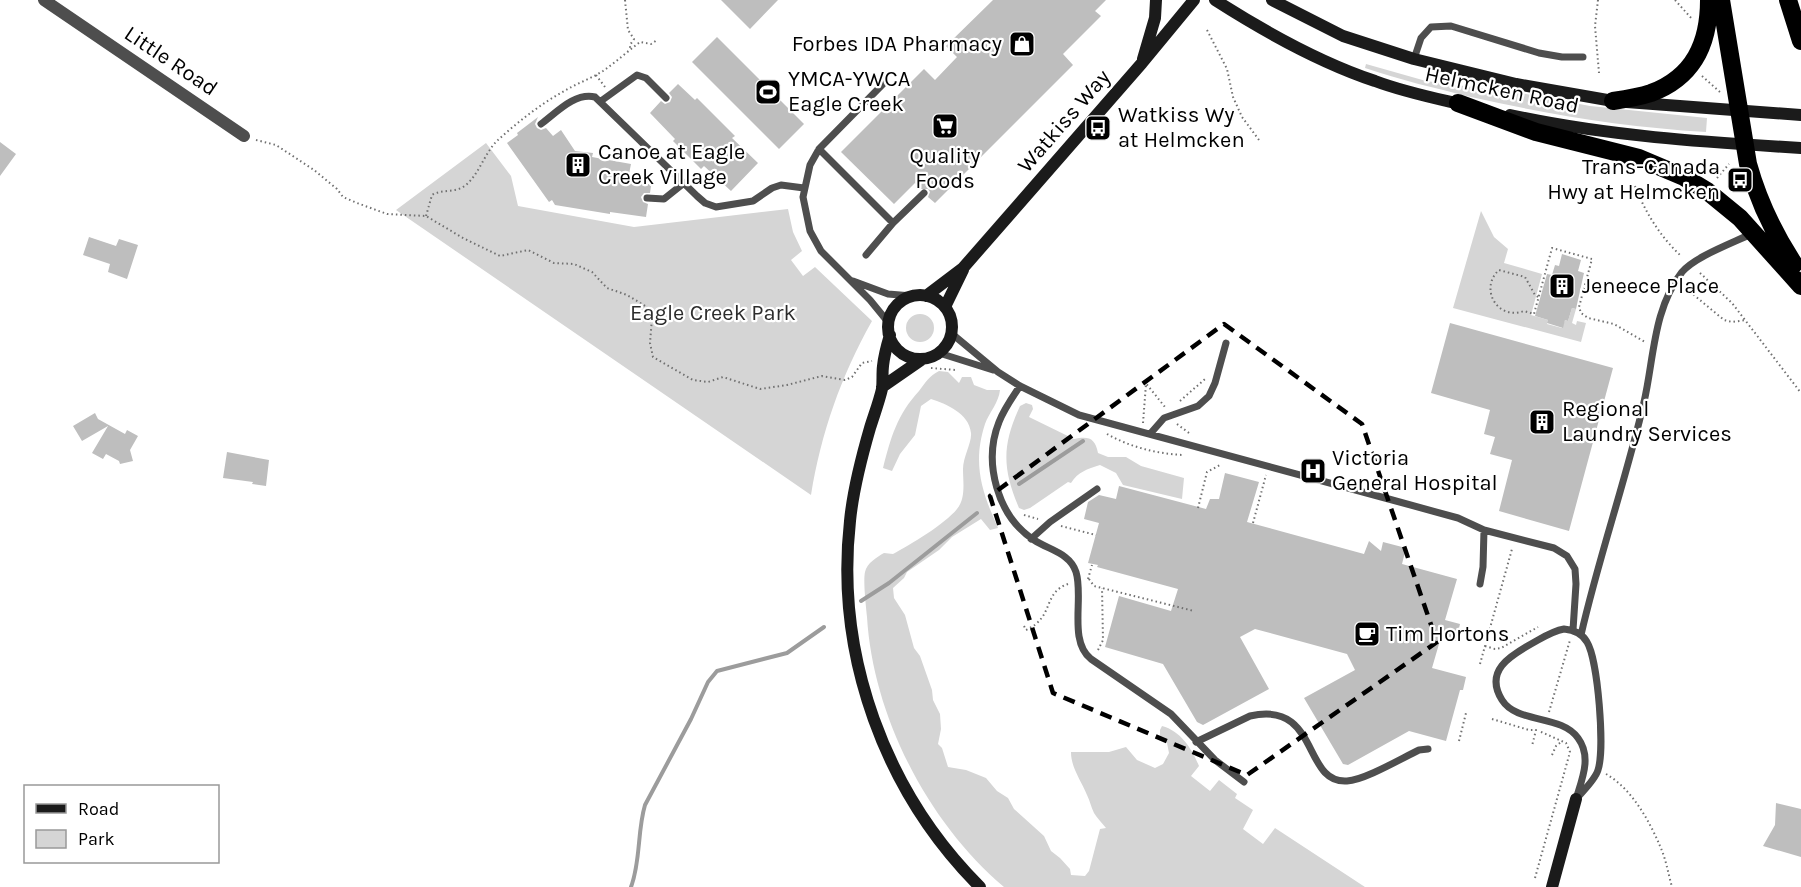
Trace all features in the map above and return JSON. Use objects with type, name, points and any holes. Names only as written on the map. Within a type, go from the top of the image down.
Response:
[{"type":"highway","points":[[1613,101],[1648,94],[1678,79],[1699,53],[1705,38],[1709,0]]},
{"type":"highway","points":[[1721,0],[1741,112],[1744,145],[1761,204],[1770,225],[1801,275]]},
{"type":"highway","points":[[1788,0],[1801,41]]},
{"type":"highway","points":[[1458,104],[1536,132],[1639,158],[1684,177],[1724,203],[1754,232],[1801,286]]},
{"type":"street","name":"Little Road","points":[[44,0],[244,136]]},
{"type":"street","points":[[1142,63],[1155,18],[1156,0]]},
{"type":"street","name":"Watkiss Way","points":[[926,296],[963,268],[1194,0]]},
{"type":"street","name":"Helmcken Road","points":[[1215,0],[1291,45],[1353,72],[1391,87],[1458,104],[1551,124],[1615,134],[1800,148]]},
{"type":"street","name":"Helmcken Road","points":[[1272,0],[1343,36],[1414,59],[1516,84],[1613,101],[1801,115]]},
{"type":"street","name":"Watkiss Way","points":[[945,307],[963,268]]},
{"type":"street","points":[[882,387],[924,364],[947,344],[951,333],[951,319],[945,307],[936,300],[926,296],[912,296],[901,302],[897,306],[889,328],[882,387],[858,474],[849,523],[848,591],[856,656],[863,687],[878,730],[902,783],[932,831],[980,887]]},
{"type":"street","points":[[889,328],[894,346],[901,353],[924,364]]},
{"type":"street","points":[[1552,887],[1576,799]]},
{"type":"lane","points":[[1414,59],[1421,38],[1431,27],[1451,26],[1539,53],[1562,57],[1583,57]]},
{"type":"lane","points":[[602,101],[632,77],[642,75],[666,98]]},
{"type":"lane","points":[[883,84],[819,149],[810,165],[803,197],[806,220],[815,242],[829,260],[879,309],[889,328]]},
{"type":"lane","points":[[541,124],[577,98],[590,95],[602,101],[705,203],[716,207],[753,201],[781,185],[804,188]]},
{"type":"lane","points":[[819,149],[893,223]]},
{"type":"lane","points":[[648,198],[664,199],[684,183]]},
{"type":"lane","points":[[866,255],[893,223],[924,192]]},
{"type":"lane","points":[[1581,635],[1644,401],[1653,348],[1666,300],[1677,280],[1694,261],[1754,232]]},
{"type":"lane","points":[[850,280],[888,294],[912,296]]},
{"type":"lane","points":[[951,333],[998,372],[1020,386],[1079,415],[1232,452],[1383,493],[1458,518],[1484,530],[1554,548],[1567,556],[1575,569],[1572,630]]},
{"type":"lane","points":[[1150,434],[1164,418],[1198,406],[1209,396],[1226,343]]},
{"type":"lane","points":[[939,353],[998,372]]},
{"type":"lane","points":[[1020,386],[998,423],[993,447],[994,474],[1007,512],[1031,539],[1066,556],[1072,563],[1078,582],[1079,638],[1083,651],[1171,714],[1196,742],[1244,782]]},
{"type":"lane","points":[[1031,539],[1050,522],[1097,489]]},
{"type":"lane","points":[[1480,584],[1484,530]]},
{"type":"lane","points":[[1557,630],[1572,630],[1581,635],[1588,643],[1593,657],[1601,733],[1598,770],[1576,799],[1586,764],[1584,750],[1573,732],[1568,728],[1515,711],[1505,704],[1498,693],[1497,686],[1499,669],[1509,657],[1557,630]]},
{"type":"lane","points":[[1196,742],[1250,716],[1277,715],[1292,721],[1299,727],[1323,770],[1334,779],[1342,781],[1356,780],[1419,750],[1428,749]]},
{"type":"path","points":[[625,0],[628,30],[634,39],[630,50]]},
{"type":"path","points":[[1598,0],[1595,26],[1599,73]]},
{"type":"path","points":[[1675,0],[1694,23]]},
{"type":"path","points":[[1207,30],[1227,69],[1233,97],[1242,117],[1259,140]]},
{"type":"path","points":[[426,216],[432,195],[438,192],[456,191],[464,186],[496,141],[566,90],[596,75],[640,42],[651,44],[657,40]]},
{"type":"path","points":[[1700,74],[1724,95]]},
{"type":"path","points":[[596,75],[610,94]]},
{"type":"path","points":[[244,136],[276,145],[314,170],[350,200],[387,214],[426,216],[500,256],[528,250],[554,263],[580,267],[592,272],[607,288],[642,303],[651,313],[650,343],[653,357],[693,380],[708,382],[723,377],[751,387],[775,388],[822,376],[848,379],[866,361],[883,366]]},
{"type":"path","points":[[1713,183],[1729,164]]},
{"type":"path","points":[[1635,186],[1664,239],[1680,255]]},
{"type":"path","points":[[1538,297],[1525,277],[1499,270],[1494,274],[1490,284],[1491,295],[1498,308],[1508,313],[1524,311],[1533,314],[1538,297],[1552,248],[1592,259],[1579,307],[1581,312],[1588,318],[1622,327],[1653,348]]},
{"type":"path","points":[[1700,273],[1720,290],[1746,320],[1801,393]]},
{"type":"path","points":[[1677,280],[1724,320],[1732,322],[1746,320]]},
{"type":"path","points":[[924,364],[959,371]]},
{"type":"path","points":[[1177,403],[1211,374]]},
{"type":"path","points":[[1143,423],[1145,383],[1166,408],[1172,406]]},
{"type":"path","points":[[1172,421],[1194,436]]},
{"type":"path","points":[[1198,508],[1207,472],[1223,464]]},
{"type":"path","points":[[1253,523],[1266,475]]},
{"type":"path","points":[[1020,513],[1033,517]]},
{"type":"path","points":[[1068,528],[1096,535]]},
{"type":"path","points":[[1480,664],[1512,549],[1508,542]]},
{"type":"path","points":[[1089,579],[1092,565]]},
{"type":"path","points":[[1024,626],[1026,630],[1040,622],[1052,596],[1060,588],[1089,579]]},
{"type":"path","points":[[1089,579],[1095,586],[1194,611]]},
{"type":"path","points":[[1102,588],[1103,640],[1097,650],[1105,655]]},
{"type":"path","points":[[1485,646],[1501,648],[1538,627]]},
{"type":"path","points":[[1550,722],[1572,630]]},
{"type":"path","points":[[1459,741],[1466,713]]},
{"type":"path","points":[[1492,720],[1536,730],[1568,746],[1570,752],[1536,878]]},
{"type":"path","points":[[1532,747],[1536,730]]},
{"type":"path","points":[[1552,754],[1561,742]]},
{"type":"path","points":[[1598,770],[1619,782],[1638,808],[1660,845],[1672,887]]},
{"type":"highlighted area","points":[[1224,324],[1362,424],[1437,642],[1247,775],[1053,693],[990,496]]},
{"type":"green space","points":[[1366,64],[1426,81],[1526,94],[1590,106],[1707,118],[1706,132],[1617,123],[1530,109],[1404,80],[1365,68]]},
{"type":"green space","name":"Eagle Creek Park","points":[[486,143],[511,176],[518,206],[634,227],[788,209],[793,232],[802,251],[791,260],[803,276],[815,267],[872,321],[851,363],[834,405],[820,449],[811,495],[396,210]]},
{"type":"green space","points":[[1481,211],[1494,237],[1508,249],[1504,263],[1542,274],[1531,315],[1548,320],[1547,324],[1562,328],[1565,320],[1568,321],[1572,308],[1576,309],[1572,323],[1576,325],[1577,321],[1586,323],[1581,342],[1453,308]]},
{"type":"green space","points":[[920,314],[930,318],[934,328],[930,338],[920,342],[910,338],[906,328],[910,318]]},
{"type":"green space","points":[[939,371],[948,372],[959,383],[962,377],[971,377],[974,385],[987,390],[1000,390],[998,399],[985,424],[979,452],[983,490],[998,528],[990,530],[981,519],[952,537],[939,550],[907,572],[893,588],[894,598],[905,615],[914,648],[920,656],[932,690],[933,700],[940,714],[941,729],[938,744],[942,748],[948,767],[966,770],[986,778],[997,791],[1008,798],[1014,809],[1044,836],[1051,851],[1070,869],[1071,875],[1085,876],[1089,871],[1100,829],[1106,828],[1093,811],[1074,769],[1071,752],[1109,752],[1126,747],[1137,760],[1155,768],[1163,764],[1169,753],[1167,743],[1160,736],[1160,730],[1162,726],[1169,728],[1185,742],[1199,766],[1191,776],[1210,791],[1219,780],[1237,794],[1235,798],[1253,810],[1243,829],[1263,844],[1275,828],[1365,887],[1004,887],[951,832],[909,765],[893,729],[880,692],[871,654],[864,588],[865,572],[873,561],[884,553],[893,554],[927,534],[952,515],[962,500],[963,464],[971,433],[969,426],[956,410],[931,399],[921,406],[915,435],[900,454],[892,471],[883,468],[892,436],[905,409],[928,380]]},
{"type":"green space","points":[[1026,403],[1032,405],[1033,409],[1029,417],[1074,439],[1090,439],[1095,444],[1098,453],[1108,457],[1126,457],[1141,466],[1184,478],[1182,499],[1123,485],[1116,473],[1100,465],[1083,471],[1071,483],[1068,482],[1030,508],[1024,510],[1019,508],[1009,481],[1006,457],[1014,420],[1020,406]]},
{"type":"building","points":[[721,0],[778,0],[750,29]]},
{"type":"building","points":[[993,0],[1106,0],[1095,11],[1101,16],[1063,54],[1073,65],[935,203],[928,197],[930,192],[928,189],[920,189],[915,183],[894,204],[841,152],[924,69],[935,80],[957,57],[946,46]]},
{"type":"building","points":[[717,37],[804,124],[779,149],[692,62]]},
{"type":"building","points":[[678,84],[695,100],[697,98],[735,136],[732,138],[758,163],[731,191],[704,166],[701,169],[673,141],[675,139],[650,113],[661,101],[665,104],[670,102],[672,97],[669,93]]},
{"type":"building","name":"Canoe at Eagle Creek Village","points":[[538,117],[535,124],[537,128],[541,130],[546,128],[553,136],[561,130],[575,151],[593,153],[592,157],[631,164],[629,174],[652,179],[650,193],[644,193],[641,197],[643,202],[648,204],[646,217],[610,212],[610,214],[555,205],[552,200],[549,202],[507,143]]},
{"type":"building","points":[[0,142],[16,154],[0,176]]},
{"type":"building","points":[[89,237],[116,246],[119,239],[138,245],[127,279],[108,272],[110,264],[83,255]]},
{"type":"building","name":"Jeneece Place","points":[[1562,254],[1581,260],[1578,271],[1584,273],[1576,309],[1572,308],[1563,328],[1535,316],[1547,274],[1552,275],[1555,265],[1559,266]]},
{"type":"building","name":"Regional Laundry Services","points":[[1450,323],[1613,368],[1569,531],[1499,511],[1512,460],[1490,454],[1495,437],[1484,434],[1490,410],[1431,393]]},
{"type":"building","points":[[95,413],[98,419],[125,434],[127,430],[138,436],[130,450],[133,461],[120,464],[119,461],[106,454],[103,459],[92,453],[108,426],[82,441],[73,426]]},
{"type":"building","points":[[227,452],[269,460],[266,486],[223,478]]},
{"type":"building","points":[[1225,473],[1259,482],[1247,522],[1364,554],[1369,541],[1381,551],[1383,542],[1406,548],[1402,564],[1457,579],[1445,620],[1460,624],[1456,641],[1441,637],[1432,668],[1466,677],[1463,690],[1460,690],[1446,741],[1409,731],[1348,765],[1343,764],[1304,698],[1355,670],[1347,654],[1255,629],[1240,637],[1269,689],[1203,725],[1197,722],[1163,664],[1105,647],[1119,596],[1171,611],[1178,589],[1088,563],[1099,523],[1084,519],[1088,502],[1099,495],[1116,499],[1119,486],[1206,509],[1210,499],[1219,499]]},
{"type":"building","points":[[1776,803],[1801,809],[1801,857],[1763,846],[1775,825]]},
{"type":"waterway","points":[[1019,484],[1083,441]]},
{"type":"waterway","points":[[861,601],[889,583],[977,513]]},
{"type":"waterway","points":[[631,887],[645,805],[708,682],[717,671],[787,653],[824,627]]},
{"type":"place","name":"Forbes IDA Pharmacy","points":[[1022,44]]},
{"type":"place","name":"YMCA-YWCA Eagle Creek","points":[[768,92]]},
{"type":"place","name":"Quality Foods","points":[[945,126]]},
{"type":"place","name":"Watkiss Wy at Helmcken","points":[[1098,128]]},
{"type":"place","name":"Canoe at Eagle Creek Village","points":[[578,165]]},
{"type":"place","name":"Trans-Canada Hwy at Helmcken","points":[[1740,180]]},
{"type":"place","name":"Jeneece Place","points":[[1562,286]]},
{"type":"place","name":"Regional Laundry Services","points":[[1542,422]]},
{"type":"place","name":"Victoria General Hospital","points":[[1313,471]]},
{"type":"place","name":"Tim Hortons","points":[[1367,634]]}]
